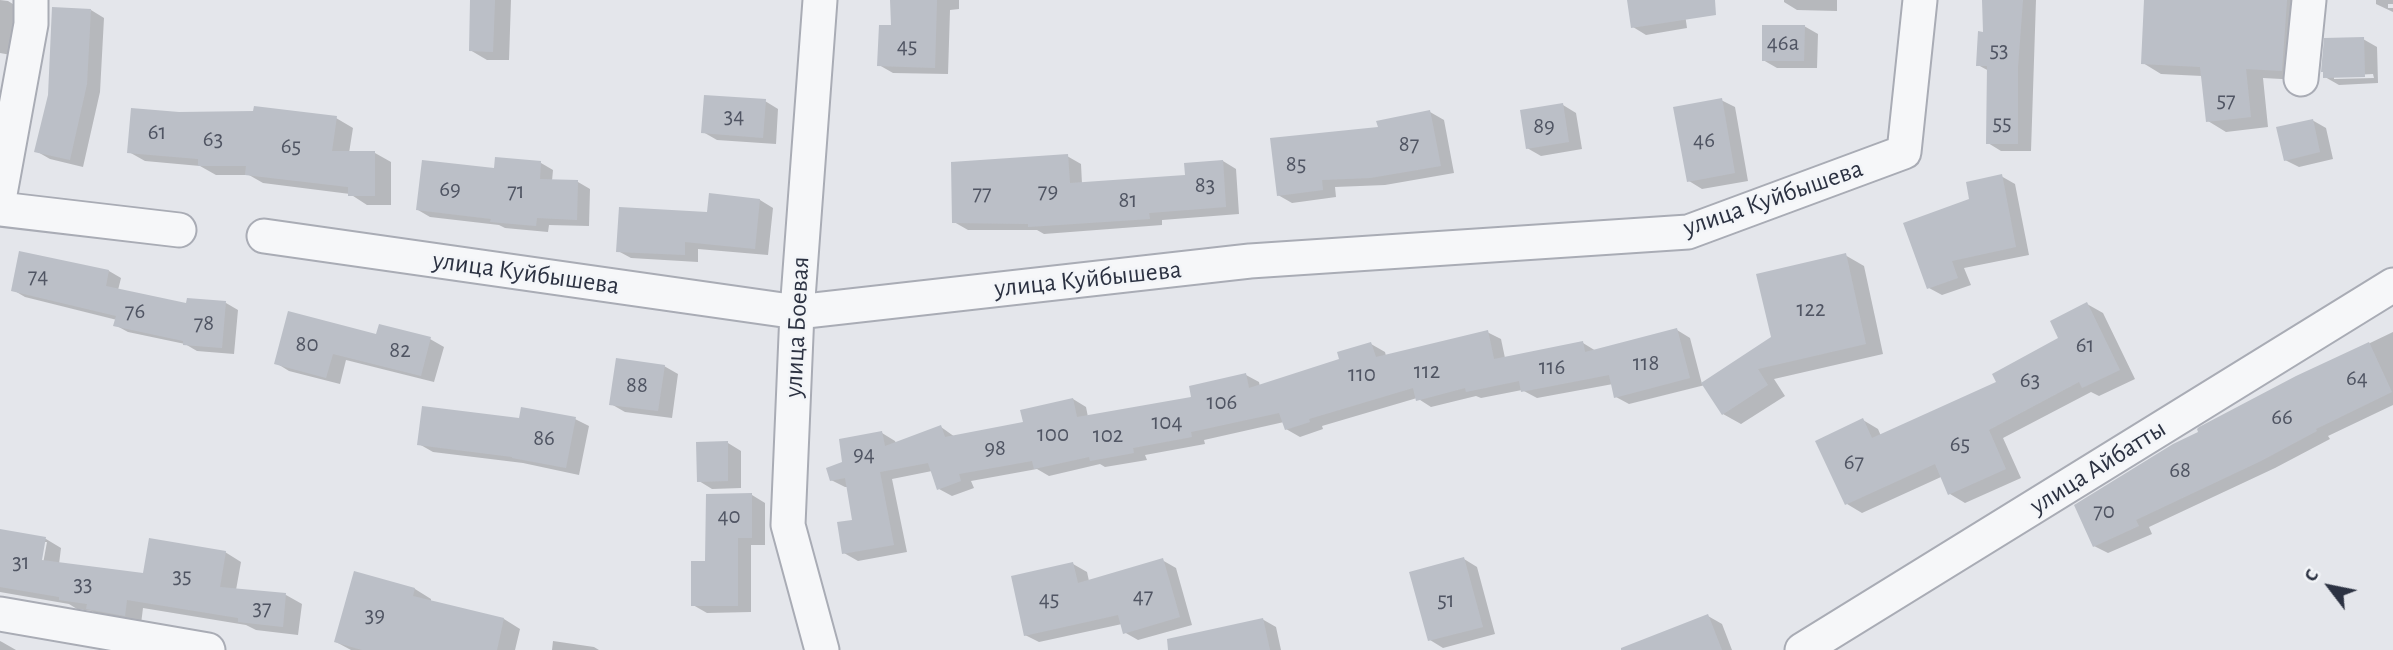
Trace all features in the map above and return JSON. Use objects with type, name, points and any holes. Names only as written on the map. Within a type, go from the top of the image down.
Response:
[{"type":"street","points":[[0,194],[31,24],[32,0]]},
{"type":"street","name":"улица Боевая","points":[[820,0],[797,312],[788,525],[822,650]]},
{"type":"street","name":"улица Куйбышева","points":[[264,236],[797,312],[1250,261],[1689,232],[1904,152],[1920,0]]},
{"type":"street","points":[[2301,79],[2309,0]]},
{"type":"street","points":[[0,209],[179,230]]},
{"type":"street","name":"улица Айбатты","points":[[1802,650],[2393,285]]},
{"type":"street","points":[[0,614],[208,650]]},
{"type":"building","points":[[470,0],[495,0],[493,52],[469,51]]},
{"type":"building","points":[[890,0],[937,0],[935,68],[877,66],[879,25],[891,25]]},
{"type":"building","points":[[1627,0],[1715,0],[1716,15],[1631,28]]},
{"type":"building","points":[[1982,0],[2023,0],[2018,67],[2018,144],[1986,144],[1987,66],[1976,66],[1978,31],[1983,32]]},
{"type":"building","points":[[2144,0],[2287,0],[2282,71],[2246,69],[2251,117],[2206,122],[2200,67],[2141,64]]},
{"type":"building","points":[[52,7],[91,9],[87,84],[70,160],[34,152],[48,95]]},
{"type":"building","points":[[1762,25],[1805,25],[1804,61],[1762,61]]},
{"type":"building","points":[[2364,37],[2365,77],[2323,78],[2321,72],[2324,38]]},
{"type":"building","points":[[704,95],[766,99],[763,138],[701,133]]},
{"type":"building","points":[[1722,98],[1735,173],[1687,182],[1673,107]]},
{"type":"building","points":[[1563,103],[1569,142],[1526,149],[1520,110]]},
{"type":"building","points":[[254,106],[337,116],[332,151],[375,151],[375,196],[348,196],[348,187],[245,175],[246,166],[198,166],[198,159],[127,153],[131,108],[179,112],[253,111]]},
{"type":"building","points":[[1430,110],[1441,166],[1370,178],[1322,180],[1323,190],[1277,196],[1270,138],[1378,127],[1376,121]]},
{"type":"building","points":[[2313,119],[2320,152],[2284,161],[2276,127]]},
{"type":"building","points":[[1068,154],[1070,183],[1185,175],[1184,163],[1223,160],[1226,207],[1149,213],[1150,219],[1028,227],[1028,224],[952,223],[951,162]]},
{"type":"building","points":[[495,157],[541,161],[540,179],[578,180],[577,220],[537,218],[536,226],[490,222],[491,219],[416,210],[422,160],[494,168]]},
{"type":"building","points":[[2002,174],[2016,247],[1952,261],[1958,278],[1927,289],[1903,223],[1969,199],[1966,182]]},
{"type":"building","points":[[709,193],[760,199],[755,249],[685,242],[685,255],[616,252],[619,207],[707,212]]},
{"type":"building","points":[[19,251],[109,270],[106,286],[186,303],[187,298],[226,301],[222,348],[183,345],[183,341],[113,326],[116,316],[11,291]]},
{"type":"building","points":[[1846,253],[1866,344],[1758,369],[1768,385],[1722,415],[1701,383],[1771,337],[1756,274]]},
{"type":"building","points":[[2087,302],[2120,370],[2082,388],[2079,382],[1989,430],[2006,469],[1948,495],[1935,464],[1845,505],[1815,441],[1863,418],[1872,438],[1996,382],[1992,374],[2058,338],[2050,321]]},
{"type":"building","points":[[288,311],[376,334],[379,324],[431,337],[421,376],[333,354],[326,378],[274,364]]},
{"type":"building","points":[[1677,328],[1690,378],[1614,398],[1609,375],[1521,392],[1519,381],[1466,392],[1465,388],[1416,401],[1413,388],[1309,419],[1310,422],[1285,430],[1279,413],[1191,432],[1192,437],[1133,448],[1134,453],[1090,461],[1089,457],[1034,469],[1032,461],[959,474],[961,481],[937,490],[928,463],[880,472],[894,545],[842,554],[837,522],[852,520],[845,478],[830,481],[826,468],[842,462],[839,439],[882,431],[885,446],[941,425],[945,437],[1023,422],[1020,410],[1073,398],[1077,417],[1191,397],[1189,386],[1246,373],[1249,388],[1339,359],[1337,352],[1371,342],[1376,357],[1488,330],[1494,359],[1583,341],[1585,352]]},
{"type":"building","points":[[2369,342],[2392,392],[2316,429],[2317,431],[2261,461],[2136,520],[2139,526],[2093,547],[2074,505],[2173,444],[2198,432],[2199,427],[2296,376]]},
{"type":"building","points":[[616,358],[665,365],[658,411],[609,405]]},
{"type":"building","points":[[422,406],[519,418],[521,407],[576,417],[566,468],[512,457],[417,445]]},
{"type":"building","points":[[728,441],[728,481],[697,482],[696,442]]},
{"type":"building","points":[[752,493],[752,538],[738,538],[738,606],[691,606],[691,561],[705,561],[706,494]]},
{"type":"building","points":[[0,529],[46,537],[42,560],[143,573],[149,538],[226,551],[220,587],[286,593],[283,627],[238,622],[238,618],[127,600],[125,616],[86,609],[87,604],[59,600],[59,597],[0,587]]},
{"type":"building","points":[[1464,557],[1483,627],[1428,641],[1409,572]]},
{"type":"building","points":[[1163,558],[1180,617],[1123,634],[1118,615],[1024,636],[1011,576],[1073,562],[1078,583]]},
{"type":"building","points":[[354,571],[415,588],[413,596],[504,618],[497,650],[362,650],[334,642]]},
{"type":"building","points":[[1708,614],[1722,650],[1621,650],[1621,648]]},
{"type":"building","points":[[1263,618],[1270,650],[1168,650],[1167,639]]}]
